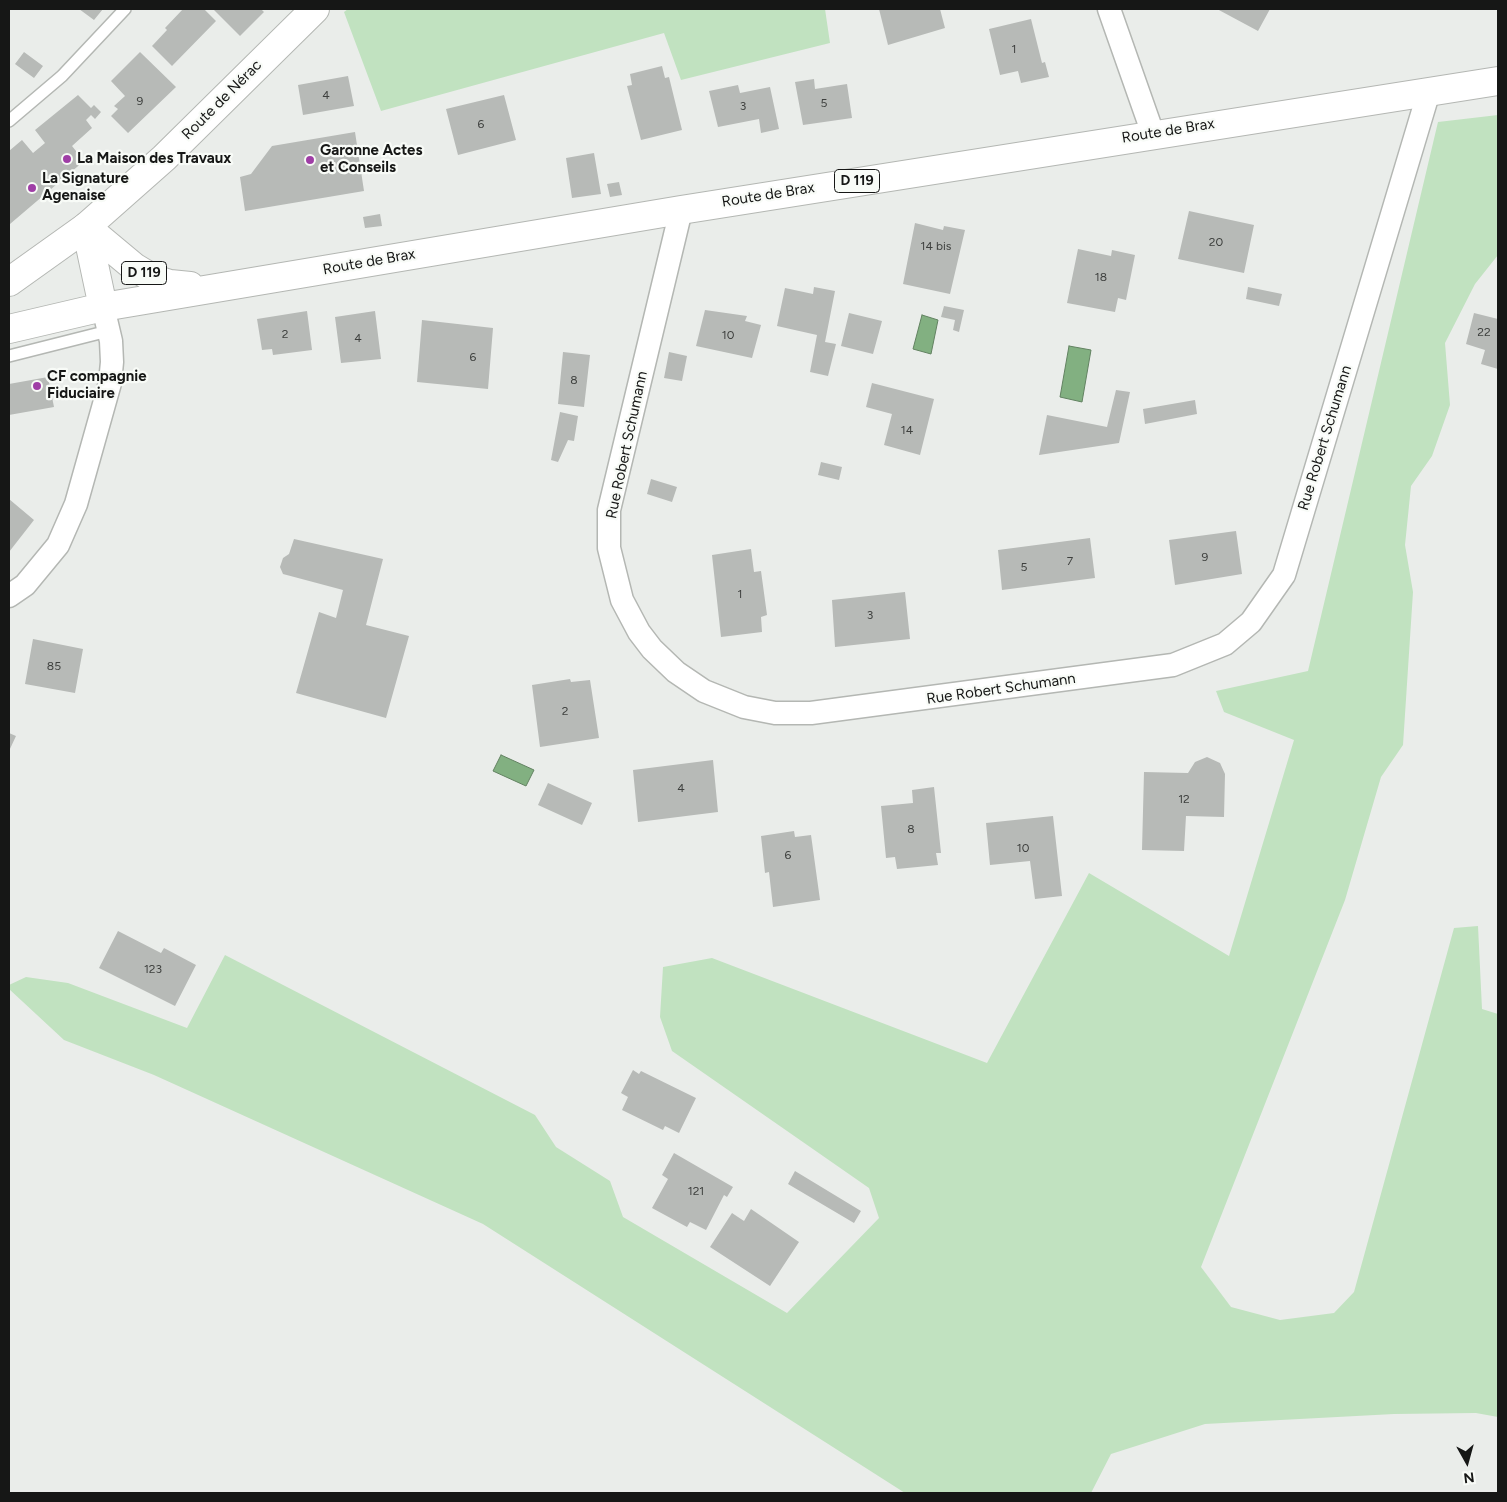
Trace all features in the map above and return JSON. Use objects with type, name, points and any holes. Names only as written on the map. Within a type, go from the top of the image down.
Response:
[{"type":"main road","name":"Route de Nérac","points":[[9,282],[86,227],[164,158],[314,9]]},
{"type":"main road","name":"Route de Brax","points":[[106,319],[217,288],[681,210],[1498,81]]},
{"type":"main road","name":"Route de Brax","points":[[86,227],[134,267],[154,279],[170,284],[217,288]]},
{"type":"main road","points":[[86,227],[106,319]]},
{"type":"main road","name":"D 119","points":[[9,329],[106,319]]},
{"type":"street","points":[[1109,9],[1154,134]]},
{"type":"street","name":"Rue Robert Schumann","points":[[681,210],[609,510],[609,548],[622,600],[652,649],[676,672],[704,691],[744,707],[775,713],[812,713],[1173,665],[1216,649],[1252,622],[1284,575],[1429,91]]},
{"type":"street","points":[[9,596],[25,585],[58,546],[76,504],[110,383],[112,362],[106,319]]},
{"type":"lane","points":[[9,121],[62,76],[125,9]]},
{"type":"lane","points":[[9,356],[106,319]]},
{"type":"shaded area","points":[[348,9],[825,9],[830,43],[681,80],[664,33],[381,111],[344,12]]},
{"type":"shaded area","points":[[1498,115],[1498,255],[1475,284],[1445,343],[1450,405],[1432,456],[1411,486],[1405,545],[1413,592],[1403,745],[1381,777],[1345,900],[1201,1267],[1231,1307],[1280,1320],[1334,1313],[1354,1292],[1454,928],[1478,926],[1482,1009],[1498,1014],[1498,1417],[1476,1413],[1394,1414],[1205,1424],[1111,1454],[1091,1493],[905,1493],[483,1224],[154,1075],[64,1040],[9,989],[9,985],[26,977],[68,983],[187,1028],[225,955],[535,1115],[556,1147],[610,1181],[623,1217],[787,1313],[879,1218],[869,1188],[672,1051],[660,1017],[663,967],[712,958],[987,1063],[1089,873],[1229,956],[1294,740],[1224,712],[1216,691],[1308,671],[1438,122]]},
{"type":"shaded area","points":[[922,315],[938,320],[931,354],[913,349]]},
{"type":"shaded area","points":[[1069,346],[1091,350],[1082,402],[1060,397]]},
{"type":"shaded area","points":[[501,755],[534,770],[526,786],[493,771]]},
{"type":"building","points":[[79,9],[103,9],[94,20]]},
{"type":"building","points":[[183,9],[204,9],[216,21],[172,66],[152,46],[167,30],[165,28]]},
{"type":"building","points":[[213,9],[261,9],[264,12],[240,36]]},
{"type":"building","points":[[879,9],[940,9],[945,28],[888,45]]},
{"type":"building","points":[[1217,9],[1270,9],[1258,31]]},
{"type":"building","points":[[1031,19],[1042,63],[1045,62],[1049,77],[1021,83],[1018,71],[1000,75],[989,29]]},
{"type":"building","points":[[24,52],[43,66],[34,78],[15,64]]},
{"type":"building","points":[[140,52],[176,87],[128,133],[111,116],[118,109],[114,106],[125,96],[111,81]]},
{"type":"building","points":[[662,66],[665,78],[669,77],[682,130],[641,140],[627,86],[632,85],[630,74]]},
{"type":"building","points":[[348,76],[354,106],[303,115],[298,85]]},
{"type":"building","points":[[814,79],[815,89],[847,84],[852,118],[803,125],[795,82]]},
{"type":"building","points":[[738,85],[740,93],[770,87],[779,129],[761,133],[759,119],[718,127],[709,91]]},
{"type":"building","points":[[78,95],[91,108],[94,105],[101,112],[95,119],[91,115],[86,120],[92,128],[72,146],[84,161],[10,224],[9,151],[22,140],[33,153],[45,143],[35,130]]},
{"type":"building","points":[[504,95],[516,140],[458,155],[446,109]]},
{"type":"building","name":"Garonne Actes et Conseils","points":[[355,132],[364,191],[245,211],[240,177],[251,174],[272,146]]},
{"type":"building","points":[[594,153],[601,194],[572,198],[566,158]]},
{"type":"building","points":[[619,182],[622,195],[610,197],[607,184]]},
{"type":"building","points":[[1189,211],[1254,225],[1244,273],[1178,259]]},
{"type":"building","points":[[380,214],[382,226],[365,228],[363,217]]},
{"type":"building","points":[[915,223],[943,230],[944,226],[965,230],[950,294],[903,284]]},
{"type":"building","points":[[1078,249],[1111,256],[1112,250],[1135,255],[1126,300],[1118,298],[1115,312],[1067,303]]},
{"type":"building","points":[[814,287],[835,291],[825,342],[836,344],[828,376],[810,372],[817,335],[777,326],[785,288],[813,294]]},
{"type":"building","points":[[1248,287],[1282,294],[1279,306],[1246,299]]},
{"type":"building","points":[[944,306],[964,310],[959,332],[953,330],[955,320],[941,317]]},
{"type":"building","points":[[705,310],[747,316],[745,321],[761,325],[752,358],[696,346]]},
{"type":"building","points":[[307,311],[312,350],[273,355],[272,349],[262,350],[257,319]]},
{"type":"building","points":[[375,311],[381,359],[341,363],[335,317]]},
{"type":"building","points":[[849,313],[882,321],[873,354],[841,346]]},
{"type":"building","points":[[1474,313],[1498,319],[1498,369],[1481,364],[1485,350],[1466,344]]},
{"type":"building","points":[[422,320],[493,328],[488,389],[417,382]]},
{"type":"building","points":[[563,352],[590,355],[584,407],[558,404]]},
{"type":"building","points":[[669,352],[687,356],[682,381],[664,378]]},
{"type":"building","points":[[48,377],[54,407],[9,415],[9,384]]},
{"type":"building","points":[[872,383],[934,399],[920,455],[884,445],[892,414],[866,407]]},
{"type":"building","points":[[1116,390],[1130,392],[1119,443],[1039,455],[1047,415],[1107,427]]},
{"type":"building","points":[[1195,400],[1197,414],[1145,424],[1143,409]]},
{"type":"building","points":[[560,412],[578,416],[574,441],[568,440],[558,462],[551,460]]},
{"type":"building","points":[[821,462],[842,467],[839,480],[818,475]]},
{"type":"building","points":[[651,479],[677,487],[672,502],[647,494]]},
{"type":"building","points":[[9,499],[34,520],[9,552]]},
{"type":"building","points":[[1236,531],[1242,574],[1175,585],[1169,540]]},
{"type":"building","points":[[1090,538],[1095,578],[1002,590],[998,550]]},
{"type":"building","points":[[294,539],[383,559],[366,625],[409,636],[386,718],[296,693],[319,612],[336,618],[343,590],[283,574],[280,567],[283,558],[289,554]]},
{"type":"building","points":[[751,549],[754,572],[761,571],[767,615],[761,617],[762,632],[721,637],[712,555]]},
{"type":"building","points":[[905,592],[910,639],[835,647],[832,600]]},
{"type":"building","points":[[33,639],[83,649],[75,693],[25,684]]},
{"type":"building","points":[[570,679],[571,682],[590,680],[599,738],[540,747],[532,685]]},
{"type":"building","points":[[9,733],[16,736],[9,751]]},
{"type":"building","points":[[1207,757],[1220,763],[1225,774],[1224,817],[1186,816],[1184,851],[1142,850],[1144,772],[1188,773],[1195,762]]},
{"type":"building","points":[[713,760],[718,812],[638,822],[633,770]]},
{"type":"building","points":[[548,783],[592,803],[582,825],[538,805]]},
{"type":"building","points":[[934,787],[941,853],[936,853],[938,865],[897,869],[895,857],[886,858],[881,806],[913,803],[912,790]]},
{"type":"building","points":[[1053,816],[1062,896],[1035,899],[1030,861],[990,865],[986,823]]},
{"type":"building","points":[[794,831],[795,837],[811,835],[820,900],[773,907],[769,872],[765,873],[761,836]]},
{"type":"building","points":[[118,931],[161,953],[164,948],[196,965],[175,1006],[99,968]]},
{"type":"building","points":[[633,1070],[639,1074],[641,1071],[696,1098],[679,1133],[665,1126],[663,1130],[622,1110],[628,1097],[621,1093]]},
{"type":"building","points":[[674,1153],[733,1187],[727,1197],[724,1195],[706,1230],[690,1222],[687,1227],[652,1208],[668,1179],[662,1175]]},
{"type":"building","points":[[795,1171],[861,1211],[854,1223],[788,1184]]},
{"type":"building","points":[[751,1209],[799,1242],[770,1286],[710,1247],[732,1213],[744,1221]]},
{"type":"place","name":"La Maison des Travaux","points":[[67,159]]},
{"type":"place","name":"Garonne Actes et Conseils","points":[[310,160]]},
{"type":"place","name":"La Signature Agenaise","points":[[32,188]]},
{"type":"place","name":"CF compagnie Fiduciaire","points":[[37,386]]}]
